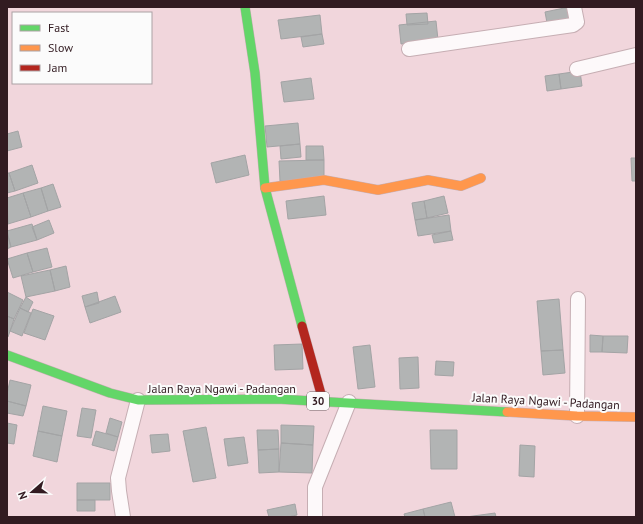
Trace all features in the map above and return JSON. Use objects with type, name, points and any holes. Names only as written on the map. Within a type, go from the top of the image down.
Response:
[{"type":"main road","points":[[245,7],[255,73],[265,188],[323,401]]},
{"type":"main road","points":[[265,188],[324,180],[378,190],[428,180],[461,186],[481,178]]},
{"type":"main road","name":"Jalan Raya Ngawi - Padangan","points":[[7,355],[110,393],[138,400],[276,399],[578,416],[636,417]]},
{"type":"street","points":[[409,49],[573,25],[577,22],[574,7]]},
{"type":"street","points":[[577,68],[636,55]]},
{"type":"street","points":[[578,299],[578,416]]},
{"type":"street","points":[[123,517],[118,478],[138,400]]},
{"type":"street","points":[[315,517],[315,487],[349,402]]},
{"type":"building","points":[[569,7],[575,23],[548,28],[545,12]]},
{"type":"building","points":[[427,13],[428,24],[407,25],[406,14]]},
{"type":"building","points":[[320,15],[322,34],[281,39],[278,20]]},
{"type":"building","points":[[436,21],[438,40],[401,44],[399,25]]},
{"type":"building","points":[[322,34],[324,44],[303,47],[301,37]]},
{"type":"building","points":[[580,71],[582,86],[561,89],[559,74]]},
{"type":"building","points":[[559,74],[561,89],[547,91],[545,76]]},
{"type":"building","points":[[311,78],[314,99],[284,102],[281,82]]},
{"type":"building","points":[[298,123],[300,144],[267,147],[265,126]]},
{"type":"building","points":[[18,131],[22,147],[7,151],[7,134]]},
{"type":"building","points":[[300,144],[301,157],[281,159],[280,146]]},
{"type":"building","points":[[306,146],[323,146],[324,160],[306,160]]},
{"type":"building","points":[[245,155],[249,175],[216,183],[211,163]]},
{"type":"building","points":[[631,158],[636,158],[636,181],[632,181]]},
{"type":"building","points":[[324,160],[324,179],[280,181],[279,161]]},
{"type":"building","points":[[32,165],[38,183],[15,191],[9,173]]},
{"type":"building","points":[[7,173],[9,173],[15,191],[7,193]]},
{"type":"building","points":[[53,184],[61,207],[48,211],[41,188]]},
{"type":"building","points":[[41,188],[48,211],[31,217],[23,193]]},
{"type":"building","points":[[23,193],[31,217],[8,224],[7,198]]},
{"type":"building","points":[[324,196],[326,215],[288,219],[286,201]]},
{"type":"building","points":[[444,196],[448,213],[427,218],[424,201]]},
{"type":"building","points":[[424,201],[427,218],[415,220],[412,203]]},
{"type":"building","points":[[449,215],[451,231],[418,236],[415,220]]},
{"type":"building","points":[[49,220],[54,233],[37,240],[32,227]]},
{"type":"building","points":[[32,224],[37,240],[11,247],[7,231]]},
{"type":"building","points":[[451,231],[453,240],[434,243],[432,235]]},
{"type":"building","points":[[7,233],[11,247],[7,249]]},
{"type":"building","points":[[47,248],[52,267],[33,272],[27,253]]},
{"type":"building","points":[[27,253],[33,272],[13,278],[7,259]]},
{"type":"building","points":[[66,266],[70,287],[55,291],[50,270]]},
{"type":"building","points":[[50,270],[55,291],[26,297],[21,276]]},
{"type":"building","points":[[7,292],[23,300],[14,319],[7,316]]},
{"type":"building","points":[[97,292],[99,303],[85,307],[82,296]]},
{"type":"building","points":[[115,296],[121,312],[90,323],[85,307]]},
{"type":"building","points":[[26,297],[33,302],[28,312],[20,308]]},
{"type":"building","points":[[559,299],[563,350],[541,351],[537,301]]},
{"type":"building","points":[[20,308],[31,313],[22,336],[10,331]]},
{"type":"building","points":[[33,309],[54,316],[45,340],[24,333]]},
{"type":"building","points":[[7,316],[14,319],[8,337],[7,337]]},
{"type":"building","points":[[590,335],[603,336],[602,352],[590,352]]},
{"type":"building","points":[[603,336],[628,336],[627,353],[602,352]]},
{"type":"building","points":[[302,344],[303,369],[275,370],[274,345]]},
{"type":"building","points":[[370,345],[375,387],[358,389],[353,347]]},
{"type":"building","points":[[563,350],[565,373],[543,375],[541,351]]},
{"type":"building","points":[[418,357],[419,388],[400,389],[399,358]]},
{"type":"building","points":[[436,361],[454,362],[453,376],[435,375]]},
{"type":"building","points":[[10,380],[31,385],[26,406],[7,401]]},
{"type":"building","points":[[7,401],[26,406],[23,416],[7,413]]},
{"type":"building","points":[[43,406],[67,411],[62,436],[38,431]]},
{"type":"building","points":[[82,408],[96,410],[91,438],[77,436]]},
{"type":"building","points":[[110,418],[122,422],[118,437],[106,433]]},
{"type":"building","points":[[7,423],[17,425],[14,444],[7,443]]},
{"type":"building","points":[[281,425],[314,426],[313,445],[281,443]]},
{"type":"building","points":[[206,427],[216,478],[193,482],[183,431]]},
{"type":"building","points":[[257,430],[278,430],[279,449],[258,450]]},
{"type":"building","points":[[430,430],[457,430],[457,469],[431,469]]},
{"type":"building","points":[[38,431],[62,436],[57,462],[33,456]]},
{"type":"building","points":[[96,431],[118,437],[114,451],[92,445]]},
{"type":"building","points":[[168,434],[170,451],[152,453],[150,435]]},
{"type":"building","points":[[244,437],[248,463],[228,466],[224,439]]},
{"type":"building","points":[[281,443],[313,445],[312,473],[279,472]]},
{"type":"building","points":[[520,445],[535,446],[534,477],[519,476]]},
{"type":"building","points":[[279,449],[279,472],[259,473],[258,450]]},
{"type":"building","points":[[77,483],[110,483],[110,500],[77,500]]},
{"type":"building","points":[[77,500],[95,500],[95,511],[77,511]]},
{"type":"building","points":[[451,502],[455,517],[425,517],[423,509]]},
{"type":"building","points":[[295,504],[297,515],[288,517],[269,517],[267,510]]},
{"type":"building","points":[[423,509],[425,517],[405,517],[404,514]]},
{"type":"building","points":[[495,513],[496,517],[466,517]]},
{"type":"traffic: fast","points":[[245,7],[255,73],[265,188],[302,326]]},
{"type":"traffic: fast","points":[[7,355],[110,393],[138,400],[277,399],[507,412]]},
{"type":"traffic: slow","points":[[265,188],[324,180],[378,190],[428,180],[461,186],[481,178]]},
{"type":"traffic: slow","points":[[507,412],[577,416],[636,417]]},
{"type":"traffic: jam","points":[[302,326],[323,401]]}]
